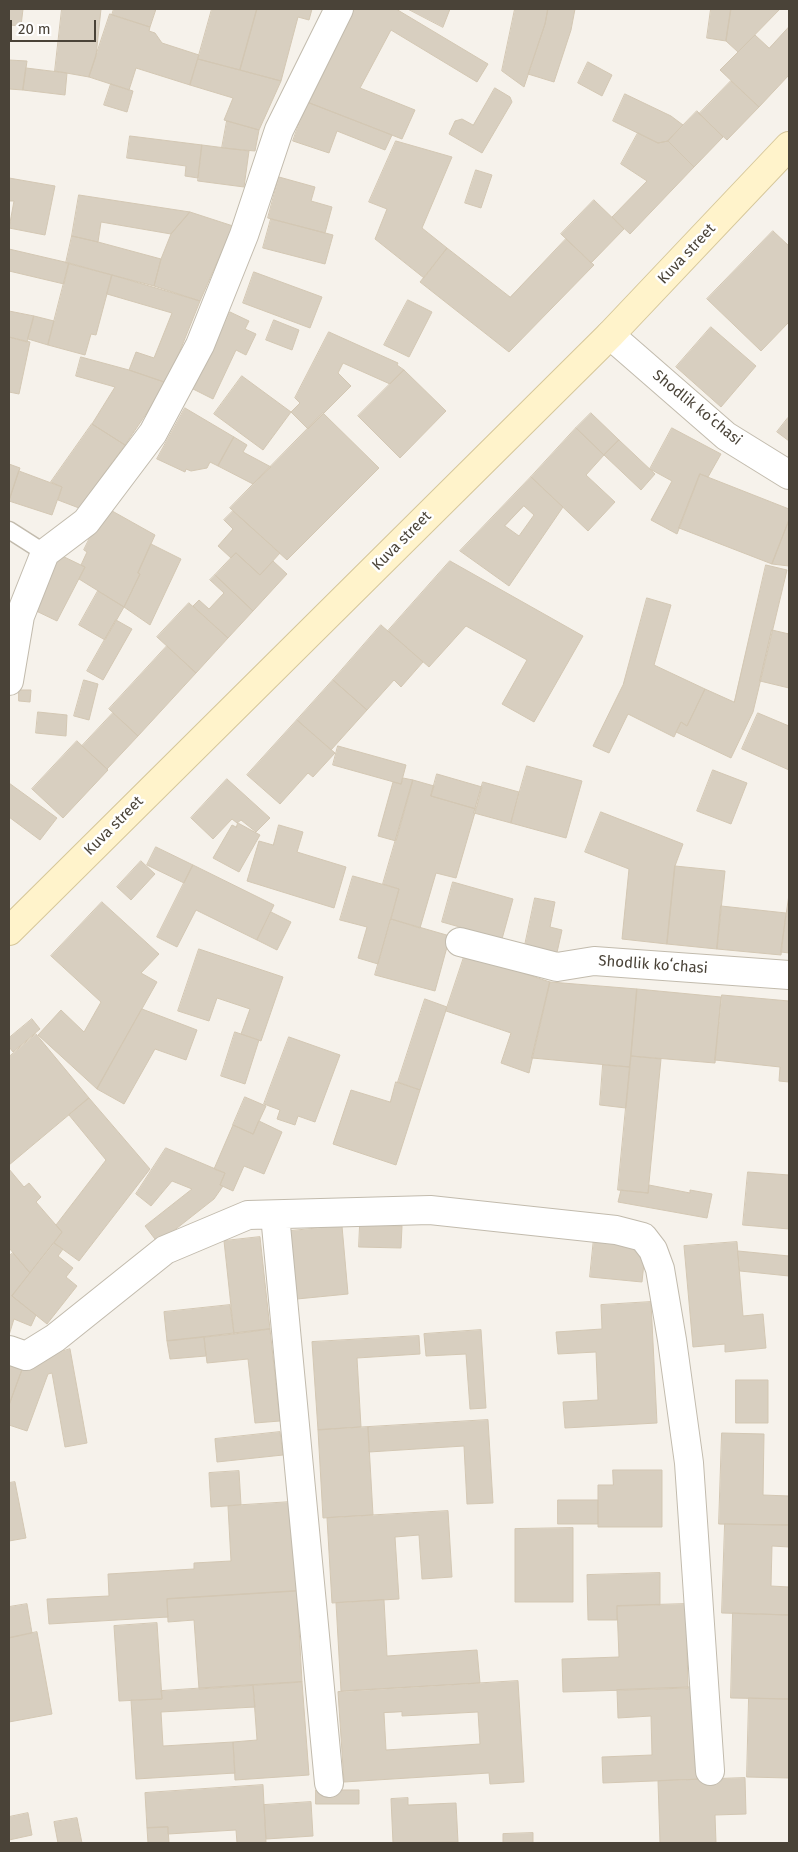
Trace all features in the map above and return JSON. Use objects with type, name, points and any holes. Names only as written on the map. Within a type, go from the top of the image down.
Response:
[{"type":"main road","name":"Kuva street","points":[[9,931],[610,336],[789,146]]},
{"type":"street","points":[[9,681],[20,616],[45,552],[86,522],[153,433],[200,344],[244,235],[279,130],[339,9]]},
{"type":"street","name":"Shodlik koʻchasi","points":[[610,336],[726,436],[789,475]]},
{"type":"street","name":"Shodlik koʻchasi","points":[[460,942],[557,967],[594,961],[789,975]]},
{"type":"street","points":[[9,1350],[26,1356],[55,1338],[165,1250],[248,1215],[430,1210],[616,1230],[643,1237],[654,1250],[660,1269],[672,1340],[688,1463],[710,1771]]},
{"type":"street","points":[[275,1215],[329,1783]]},
{"type":"lane","points":[[9,530],[45,552]]},
{"type":"building","points":[[9,9],[23,9],[21,26],[9,25]]},
{"type":"building","points":[[62,9],[101,9],[96,56],[89,77],[55,71]]},
{"type":"building","points":[[114,9],[156,9],[150,27],[112,15]]},
{"type":"building","points":[[212,9],[257,9],[240,70],[198,59]]},
{"type":"building","points":[[257,9],[312,9],[309,20],[298,17],[281,81],[240,70]]},
{"type":"building","points":[[355,9],[396,9],[488,64],[477,82],[391,30],[360,88],[415,110],[402,139],[307,102]]},
{"type":"building","points":[[408,9],[450,9],[443,27]]},
{"type":"building","points":[[515,9],[548,9],[545,24],[524,87],[502,71]]},
{"type":"building","points":[[548,9],[575,9],[571,30],[554,82],[528,74],[545,24]]},
{"type":"building","points":[[711,9],[731,9],[726,41],[707,38]]},
{"type":"building","points":[[731,9],[780,9],[738,52],[726,41]]},
{"type":"building","points":[[110,14],[150,27],[149,31],[155,33],[162,43],[199,55],[190,85],[136,68],[129,90],[89,77]]},
{"type":"building","points":[[789,27],[789,75],[759,107],[720,70],[755,35],[769,48]]},
{"type":"building","points":[[198,59],[281,81],[259,130],[224,120],[233,98],[190,85]]},
{"type":"building","points":[[9,60],[27,61],[23,90],[9,89]]},
{"type":"building","points":[[588,62],[612,75],[602,96],[578,83]]},
{"type":"building","points":[[26,68],[67,73],[65,95],[23,90]]},
{"type":"building","points":[[731,81],[759,107],[727,140],[699,114]]},
{"type":"building","points":[[111,84],[133,91],[127,112],[104,105]]},
{"type":"building","points":[[495,88],[510,97],[512,102],[482,153],[449,134],[455,121],[462,119],[473,125]]},
{"type":"building","points":[[625,94],[671,116],[683,125],[668,141],[658,143],[613,121]]},
{"type":"building","points":[[307,102],[392,135],[385,150],[337,131],[329,153],[293,141]]},
{"type":"building","points":[[697,111],[723,137],[694,167],[668,141]]},
{"type":"building","points":[[227,121],[259,130],[255,151],[222,148]]},
{"type":"building","points":[[638,133],[658,143],[668,141],[694,167],[630,234],[612,217],[647,181],[621,164]]},
{"type":"building","points":[[130,136],[202,145],[198,178],[185,176],[186,166],[127,158]]},
{"type":"building","points":[[396,141],[452,157],[422,228],[447,248],[424,278],[375,239],[387,209],[369,202]]},
{"type":"building","points":[[202,145],[249,151],[244,187],[198,181]]},
{"type":"building","points":[[476,170],[492,175],[481,208],[465,203]]},
{"type":"building","points":[[279,177],[315,187],[311,201],[332,207],[325,233],[268,218]]},
{"type":"building","points":[[9,178],[55,186],[45,235],[9,228],[14,201],[9,201]]},
{"type":"building","points":[[79,195],[190,212],[171,234],[101,222],[98,242],[72,236]]},
{"type":"building","points":[[594,200],[624,229],[591,263],[561,234]]},
{"type":"building","points":[[190,212],[233,226],[200,301],[154,286],[161,259],[171,234]]},
{"type":"building","points":[[271,219],[333,235],[325,264],[263,248]]},
{"type":"building","points":[[773,231],[789,246],[789,322],[761,351],[707,299]]},
{"type":"building","points":[[72,236],[161,259],[154,286],[66,263]]},
{"type":"building","points":[[566,239],[594,265],[509,352],[420,282],[447,248],[510,297]]},
{"type":"building","points":[[9,249],[69,263],[64,284],[9,271]]},
{"type":"building","points":[[69,263],[112,275],[96,335],[91,334],[85,355],[48,345]]},
{"type":"building","points":[[254,272],[322,297],[310,328],[243,303]]},
{"type":"building","points":[[112,275],[200,301],[167,383],[129,370],[136,352],[154,358],[172,313],[107,294]]},
{"type":"building","points":[[408,300],[432,312],[409,357],[384,345]]},
{"type":"building","points":[[9,311],[34,316],[27,342],[9,337]]},
{"type":"building","points":[[230,312],[249,321],[245,329],[256,334],[246,355],[236,350],[213,399],[193,389]]},
{"type":"building","points":[[34,316],[54,321],[48,345],[28,339]]},
{"type":"building","points":[[274,320],[299,330],[292,350],[266,340]]},
{"type":"building","points":[[711,327],[756,366],[721,407],[676,367]]},
{"type":"building","points":[[329,332],[398,363],[397,365],[404,370],[390,384],[343,363],[338,373],[351,386],[308,429],[291,412],[300,403],[295,398]]},
{"type":"building","points":[[9,337],[30,342],[19,394],[9,392]]},
{"type":"building","points":[[81,357],[167,383],[125,445],[92,424],[115,387],[76,376]]},
{"type":"building","points":[[404,370],[446,411],[400,458],[358,416]]},
{"type":"building","points":[[242,376],[291,412],[263,450],[214,414]]},
{"type":"building","points":[[185,408],[234,437],[218,466],[210,462],[207,468],[191,471],[186,469],[185,472],[157,459]]},
{"type":"building","points":[[323,413],[379,468],[287,560],[230,508]]},
{"type":"building","points":[[591,413],[619,440],[604,455],[576,428]]},
{"type":"building","points":[[789,419],[789,441],[777,432]]},
{"type":"building","points":[[92,424],[125,445],[79,508],[58,500],[62,487],[51,482]]},
{"type":"building","points":[[576,428],[604,455],[586,475],[615,502],[588,531],[531,477]]},
{"type":"building","points":[[672,428],[721,454],[708,477],[700,474],[677,534],[651,520],[672,481],[650,469]]},
{"type":"building","points":[[234,437],[247,445],[243,452],[271,467],[253,484],[218,466]]},
{"type":"building","points":[[619,440],[655,474],[641,490],[604,455]]},
{"type":"building","points":[[9,464],[20,468],[9,501]]},
{"type":"building","points":[[19,471],[62,487],[52,515],[9,501]]},
{"type":"building","points":[[700,474],[789,509],[789,520],[772,564],[679,528]]},
{"type":"building","points":[[531,477],[563,507],[509,586],[460,551]],"holes":[[[524,506],[534,515],[519,536],[505,526]]]},
{"type":"building","points":[[105,507],[155,535],[138,573],[140,574],[124,607],[79,579],[85,567],[81,565],[87,552],[84,550]]},
{"type":"building","points":[[233,511],[280,553],[260,575],[236,553],[231,558],[218,546],[233,529],[224,520]]},
{"type":"building","points":[[789,520],[789,566],[772,564]]},
{"type":"building","points":[[151,544],[181,559],[150,625],[124,607],[140,574],[138,573]]},
{"type":"building","points":[[56,553],[85,567],[57,621],[30,608]]},
{"type":"building","points":[[236,553],[260,575],[273,561],[287,574],[253,611],[215,575]]},
{"type":"building","points":[[450,561],[583,636],[534,722],[502,704],[527,660],[466,626],[429,667],[388,631]]},
{"type":"building","points":[[766,565],[787,570],[753,712],[731,758],[676,732],[681,722],[687,726],[705,689],[734,702]]},
{"type":"building","points":[[215,575],[253,611],[228,638],[193,606],[199,600],[209,609],[224,593],[210,580]]},
{"type":"building","points":[[98,591],[124,607],[105,640],[79,625]]},
{"type":"building","points":[[647,598],[671,605],[654,665],[705,689],[687,726],[681,722],[674,737],[628,714],[609,753],[593,746],[623,685]]},
{"type":"building","points":[[189,603],[228,638],[196,673],[157,637]]},
{"type":"building","points":[[116,620],[132,629],[103,680],[87,671]]},
{"type":"building","points":[[381,625],[423,662],[401,687],[394,680],[367,710],[333,680]]},
{"type":"building","points":[[772,630],[789,634],[789,688],[760,681]]},
{"type":"building","points":[[167,646],[196,673],[138,736],[109,709]]},
{"type":"building","points":[[84,680],[98,684],[89,720],[74,716]]},
{"type":"building","points":[[333,680],[367,710],[331,750],[297,720]]},
{"type":"building","points":[[19,690],[31,690],[30,702],[19,701]]},
{"type":"building","points":[[38,712],[67,715],[66,736],[36,733]]},
{"type":"building","points":[[113,713],[138,736],[107,769],[82,746]]},
{"type":"building","points":[[758,713],[789,726],[789,770],[742,749]]},
{"type":"building","points":[[297,720],[335,753],[313,777],[308,773],[280,804],[247,775]]},
{"type":"building","points":[[77,741],[108,770],[63,818],[32,789]]},
{"type":"building","points":[[338,746],[406,765],[401,784],[333,765]]},
{"type":"building","points":[[527,766],[582,781],[566,838],[511,823]]},
{"type":"building","points":[[713,770],[747,783],[731,824],[697,811]]},
{"type":"building","points":[[437,774],[482,787],[476,809],[431,796]]},
{"type":"building","points":[[403,778],[413,780],[396,841],[378,836],[393,782],[401,784]]},
{"type":"building","points":[[227,779],[270,818],[256,832],[241,820],[237,823],[232,819],[213,839],[191,818]]},
{"type":"building","points":[[413,780],[434,786],[431,796],[476,809],[456,878],[436,873],[420,928],[391,919],[399,889],[383,884]]},
{"type":"building","points":[[483,782],[519,792],[511,823],[474,813]]},
{"type":"building","points":[[9,783],[57,818],[40,840],[9,817]]},
{"type":"building","points":[[601,812],[683,844],[675,866],[667,944],[622,939],[629,869],[585,852]]},
{"type":"building","points":[[238,823],[260,835],[239,872],[213,858],[232,825],[236,827]]},
{"type":"building","points":[[279,825],[303,832],[297,852],[346,867],[334,908],[247,881],[259,841],[273,845]]},
{"type":"building","points":[[156,847],[193,865],[184,883],[147,865]]},
{"type":"building","points":[[141,861],[155,874],[131,900],[117,887]]},
{"type":"building","points":[[193,865],[274,905],[257,940],[196,910],[177,947],[157,937]]},
{"type":"building","points":[[675,866],[725,871],[717,949],[667,944]]},
{"type":"building","points":[[353,876],[399,889],[378,964],[358,958],[367,927],[340,920]]},
{"type":"building","points":[[453,882],[513,899],[502,939],[442,922]]},
{"type":"building","points":[[789,895],[789,953],[781,952]]},
{"type":"building","points":[[535,898],[555,902],[550,927],[562,930],[556,957],[524,950]]},
{"type":"building","points":[[102,902],[159,954],[141,973],[157,982],[97,1089],[38,1035],[61,1010],[84,1032],[101,1002],[51,956]]},
{"type":"building","points":[[721,906],[786,913],[781,955],[717,949]]},
{"type":"building","points":[[271,912],[291,922],[277,950],[257,940]]},
{"type":"building","points":[[391,919],[450,936],[435,991],[375,975]]},
{"type":"building","points":[[199,949],[283,977],[261,1041],[241,1034],[250,1009],[217,998],[209,1021],[178,1011]]},
{"type":"building","points":[[465,954],[550,982],[529,1073],[501,1063],[511,1033],[446,1011]]},
{"type":"building","points":[[550,982],[637,989],[630,1067],[532,1058]]},
{"type":"building","points":[[637,989],[721,997],[715,1063],[631,1056]]},
{"type":"building","points":[[722,995],[789,1001],[789,1082],[779,1081],[780,1067],[715,1060]]},
{"type":"building","points":[[425,999],[447,1007],[420,1090],[398,1082]]},
{"type":"building","points":[[142,1009],[197,1030],[186,1060],[155,1049],[124,1104],[97,1089]]},
{"type":"building","points":[[32,1019],[40,1029],[13,1052],[9,1047],[9,1038]]},
{"type":"building","points":[[235,1032],[259,1040],[245,1084],[221,1076]]},
{"type":"building","points":[[36,1034],[89,1098],[9,1165],[9,1057]]},
{"type":"building","points":[[289,1037],[340,1055],[315,1122],[298,1116],[295,1125],[277,1119],[280,1110],[264,1104]]},
{"type":"building","points":[[631,1056],[661,1059],[648,1193],[618,1190]]},
{"type":"building","points":[[603,1065],[630,1067],[626,1108],[600,1105]]},
{"type":"building","points":[[396,1082],[420,1090],[396,1165],[333,1144],[351,1090],[390,1102]]},
{"type":"building","points":[[245,1097],[266,1106],[253,1134],[233,1125]]},
{"type":"building","points":[[89,1098],[150,1169],[79,1261],[54,1243],[62,1232],[56,1225],[106,1160],[69,1115]]},
{"type":"building","points":[[259,1121],[282,1132],[264,1174],[244,1166],[233,1191],[220,1185],[225,1173],[214,1169],[233,1125],[253,1134]]},
{"type":"building","points":[[166,1148],[225,1173],[220,1185],[223,1186],[214,1199],[158,1243],[145,1226],[192,1189],[172,1181],[151,1206],[136,1194]]},
{"type":"building","points":[[9,1169],[24,1187],[29,1183],[41,1197],[36,1202],[62,1232],[30,1273],[9,1248]]},
{"type":"building","points":[[748,1172],[789,1175],[789,1229],[743,1225]]},
{"type":"building","points":[[649,1185],[690,1193],[690,1190],[712,1194],[707,1218],[618,1202],[621,1190],[648,1193]]},
{"type":"building","points":[[360,1225],[402,1226],[401,1248],[359,1247]]},
{"type":"building","points":[[342,1226],[348,1294],[297,1299],[290,1231]]},
{"type":"building","points":[[260,1237],[270,1329],[234,1334],[224,1241]]},
{"type":"building","points":[[594,1238],[646,1243],[642,1282],[590,1277]]},
{"type":"building","points":[[737,1242],[743,1316],[763,1314],[766,1348],[725,1352],[725,1344],[693,1347],[684,1246]]},
{"type":"building","points":[[54,1243],[63,1249],[58,1256],[73,1268],[66,1277],[77,1286],[47,1324],[12,1296]]},
{"type":"building","points":[[738,1251],[789,1256],[789,1276],[740,1271]]},
{"type":"building","points":[[13,1253],[30,1273],[12,1296],[36,1315],[31,1326],[14,1319],[9,1335],[9,1256]]},
{"type":"building","points":[[651,1302],[657,1423],[565,1428],[563,1402],[598,1400],[596,1352],[558,1354],[556,1332],[602,1329],[601,1305]]},
{"type":"building","points":[[230,1305],[234,1334],[167,1341],[164,1312]]},
{"type":"building","points":[[270,1329],[280,1421],[255,1423],[248,1359],[207,1363],[204,1337]]},
{"type":"building","points":[[481,1330],[486,1408],[470,1409],[466,1354],[426,1356],[424,1334]]},
{"type":"building","points":[[419,1336],[420,1354],[357,1358],[361,1427],[318,1430],[312,1342]]},
{"type":"building","points":[[204,1337],[206,1356],[170,1359],[167,1341]]},
{"type":"building","points":[[70,1349],[87,1443],[65,1447],[52,1373],[48,1374],[27,1431],[9,1425],[9,1405],[24,1364]]},
{"type":"building","points":[[9,1358],[24,1364],[9,1405]]},
{"type":"building","points":[[736,1380],[768,1380],[768,1423],[736,1423]]},
{"type":"building","points":[[488,1420],[493,1503],[467,1504],[464,1446],[369,1452],[368,1427]]},
{"type":"building","points":[[368,1427],[373,1515],[323,1518],[318,1430]]},
{"type":"building","points":[[280,1432],[283,1455],[217,1462],[215,1439]]},
{"type":"building","points":[[722,1433],[764,1434],[763,1495],[789,1496],[789,1525],[719,1524]]},
{"type":"building","points":[[613,1470],[662,1470],[662,1527],[598,1527],[598,1485],[613,1485]]},
{"type":"building","points":[[239,1471],[241,1505],[211,1507],[209,1473]]},
{"type":"building","points":[[15,1482],[26,1538],[9,1541],[9,1483]]},
{"type":"building","points":[[558,1500],[598,1500],[598,1524],[558,1524]]},
{"type":"building","points":[[291,1502],[297,1591],[167,1599],[168,1617],[49,1624],[47,1599],[109,1596],[108,1574],[194,1569],[194,1563],[231,1561],[228,1506]]},
{"type":"building","points":[[448,1511],[452,1577],[422,1579],[419,1535],[395,1537],[399,1599],[332,1603],[327,1518]]},
{"type":"building","points":[[725,1524],[789,1525],[789,1547],[772,1546],[771,1586],[789,1587],[789,1615],[722,1613]]},
{"type":"building","points":[[573,1528],[573,1602],[515,1602],[515,1529]]},
{"type":"building","points":[[660,1573],[660,1605],[617,1606],[617,1620],[588,1620],[587,1575]]},
{"type":"building","points":[[297,1591],[302,1682],[199,1689],[194,1620],[168,1622],[167,1599]]},
{"type":"building","points":[[384,1600],[387,1656],[477,1650],[480,1683],[341,1691],[336,1603]]},
{"type":"building","points":[[27,1604],[32,1633],[9,1638],[9,1607]]},
{"type":"building","points":[[686,1604],[688,1688],[563,1692],[562,1659],[619,1657],[617,1606]]},
{"type":"building","points":[[733,1613],[789,1615],[789,1699],[731,1698]]},
{"type":"building","points":[[157,1623],[162,1699],[119,1701],[114,1626]]},
{"type":"building","points":[[37,1632],[52,1714],[9,1722],[9,1638]]},
{"type":"building","points":[[518,1681],[524,1782],[490,1784],[489,1773],[344,1782],[338,1692]],"holes":[[[402,1712],[402,1716],[478,1712],[480,1744],[386,1750],[384,1713]]]},
{"type":"building","points":[[302,1682],[309,1775],[235,1780],[233,1742],[257,1740],[253,1685]]},
{"type":"building","points":[[253,1685],[255,1707],[161,1712],[163,1746],[233,1742],[235,1773],[136,1779],[131,1700],[162,1699],[161,1691]]},
{"type":"building","points":[[701,1687],[704,1779],[603,1783],[602,1757],[652,1755],[651,1716],[618,1718],[617,1690]]},
{"type":"building","points":[[749,1698],[789,1699],[789,1778],[747,1777]]},
{"type":"building","points":[[745,1778],[746,1814],[715,1815],[716,1843],[660,1843],[658,1781]]},
{"type":"building","points":[[263,1785],[266,1843],[237,1843],[236,1830],[168,1834],[168,1827],[147,1828],[145,1793]]},
{"type":"building","points":[[316,1790],[359,1790],[359,1804],[316,1804]]},
{"type":"building","points":[[408,1798],[408,1805],[456,1803],[458,1842],[393,1843],[391,1799]]},
{"type":"building","points":[[311,1802],[313,1836],[266,1839],[264,1805]]},
{"type":"building","points":[[28,1813],[32,1835],[9,1840],[9,1817]]},
{"type":"building","points":[[77,1818],[82,1843],[58,1843],[54,1822]]},
{"type":"building","points":[[168,1827],[169,1843],[148,1843],[147,1828]]},
{"type":"building","points":[[533,1833],[533,1843],[503,1843],[503,1834]]}]
